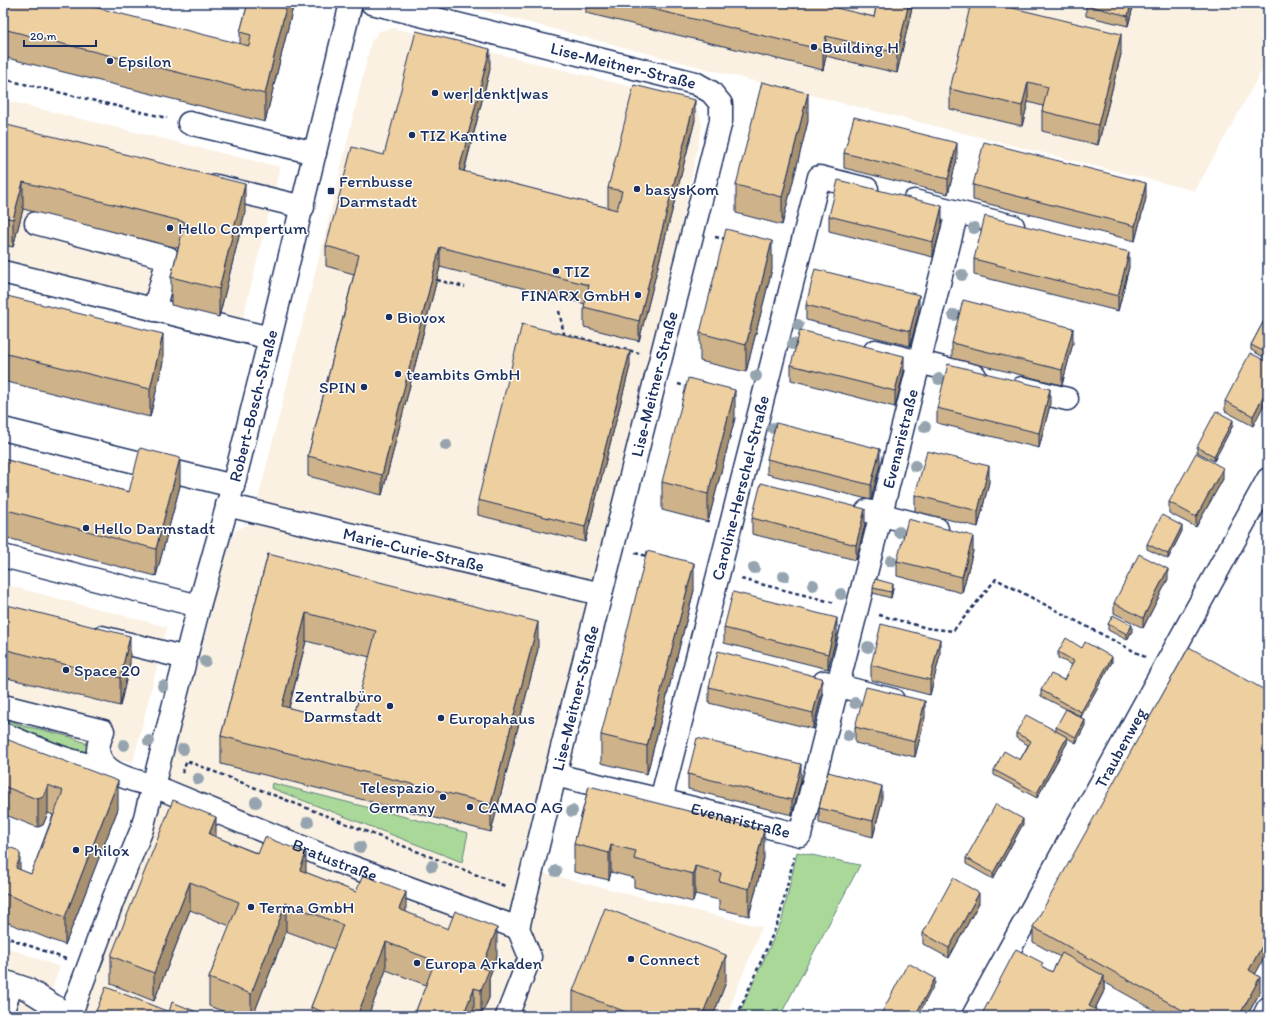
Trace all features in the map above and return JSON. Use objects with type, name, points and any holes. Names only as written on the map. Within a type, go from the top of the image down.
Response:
[{"type":"street","name":"Robert-Bosch-Straße","points":[[70,1016],[113,900],[142,829],[154,786],[199,606],[230,495],[303,207],[351,3]]},
{"type":"street","name":"Lise-Meitner-Straße","points":[[372,3],[695,83],[712,92],[720,104],[721,121],[555,775],[518,928]]},
{"type":"street","points":[[189,123],[315,153]]},
{"type":"street","name":"Caroline-Herschel-Straße","points":[[661,800],[706,653],[718,574],[818,177],[958,212]]},
{"type":"street","points":[[196,181],[303,207]]},
{"type":"street","points":[[958,212],[1034,231]]},
{"type":"street","name":"Evenaristraße","points":[[555,775],[800,835],[958,212]]},
{"type":"street","points":[[36,223],[168,258],[154,310]]},
{"type":"street","points":[[3,272],[270,338]]},
{"type":"street","points":[[780,327],[804,333]]},
{"type":"street","points":[[858,346],[1067,399]]},
{"type":"street","name":"Marie-Curie-Straße","points":[[3,429],[230,495],[601,594]]},
{"type":"street","name":"Traubenweg","points":[[972,1016],[1268,479]]},
{"type":"street","points":[[742,480],[765,485]]},
{"type":"street","points":[[850,507],[956,534]]},
{"type":"street","points":[[3,556],[199,606]]},
{"type":"street","points":[[86,633],[186,658]]},
{"type":"street","points":[[807,678],[909,704]]},
{"type":"street","points":[[3,706],[103,731],[98,750],[105,767]]},
{"type":"street","points":[[3,734],[66,758],[92,766],[105,767],[122,776],[154,786]]},
{"type":"street","name":"Bratustraße","points":[[154,786],[336,861],[518,928]]},
{"type":"street","points":[[507,1016],[530,957],[518,928]]},
{"type":"street","points":[[3,1010],[8,983],[27,989],[70,1016]]},
{"type":"street","points":[[1264,1016],[1268,1008]]},
{"type":"path","points":[[3,79],[189,123]]},
{"type":"path","points":[[693,232],[731,241]]},
{"type":"path","points":[[436,280],[464,287]]},
{"type":"path","points":[[559,311],[564,334],[658,369],[693,388]]},
{"type":"path","points":[[613,548],[650,557]]},
{"type":"path","points":[[718,574],[928,628],[953,630],[996,579],[1141,656]]},
{"type":"path","points":[[181,776],[187,761],[526,895]]},
{"type":"path","points":[[736,1016],[779,920],[800,835]]},
{"type":"path","points":[[3,936],[66,959]]},
{"type":"shaded area","points":[[453,3],[1268,3],[1268,76],[1261,72],[1195,191],[742,78]]},
{"type":"shaded area","points":[[394,28],[685,100],[699,111],[702,126],[571,767],[543,873],[762,927],[726,1016],[82,1016],[175,747],[205,638],[224,554],[236,530],[252,523],[327,226],[371,42],[379,31]]},
{"type":"shaded area","points":[[3,100],[280,167],[240,331],[3,275]]},
{"type":"shaded area","points":[[3,584],[167,627],[133,762],[80,758],[3,729]]},
{"type":"shaded area","points":[[3,946],[60,967],[42,1016],[3,1016]]},
{"type":"green space","points":[[3,718],[23,726],[71,737],[85,743],[90,751],[90,757],[3,729]]},
{"type":"green space","points":[[272,783],[468,833],[462,862],[271,788]]},
{"type":"green space","points":[[797,852],[860,865],[780,1016],[738,1016],[782,920]]},
{"type":"building","points":[[10,3],[78,3],[249,46],[251,35],[240,32],[248,3],[287,3],[265,94],[3,29]]},
{"type":"building","points":[[627,3],[777,3],[795,8],[796,3],[829,3],[828,6],[874,17],[877,3],[909,3],[897,53],[826,36],[823,50]]},
{"type":"building","points":[[971,3],[992,3],[1121,34],[1098,125],[1042,111],[1048,87],[1028,82],[1022,106],[950,89]]},
{"type":"building","points":[[1086,3],[1131,3],[1128,16],[1086,5]]},
{"type":"building","name":"TIZ","points":[[416,31],[490,49],[459,170],[617,210],[622,191],[608,188],[634,85],[695,100],[639,321],[584,307],[589,285],[440,247],[382,475],[308,456],[359,255],[326,246],[352,147],[384,155]]},
{"type":"building","points":[[762,82],[808,93],[782,197],[736,185]]},
{"type":"building","points":[[854,117],[957,143],[948,179],[844,153]]},
{"type":"building","points":[[3,124],[245,184],[219,289],[171,277],[185,222],[23,182],[13,219],[3,217]]},
{"type":"building","points":[[984,142],[1146,183],[1135,226],[973,185]]},
{"type":"building","points":[[838,180],[942,206],[933,242],[829,216]]},
{"type":"building","points":[[985,216],[1129,252],[1118,296],[974,259]]},
{"type":"building","points":[[726,229],[772,241],[746,345],[700,333]]},
{"type":"building","points":[[815,269],[919,295],[910,331],[806,305]]},
{"type":"building","points":[[3,295],[163,334],[150,389],[3,353]]},
{"type":"building","points":[[963,300],[1073,328],[1062,370],[952,343]]},
{"type":"building","points":[[1268,313],[1268,352],[1267,353],[1251,345]]},
{"type":"building","points":[[522,324],[630,351],[585,527],[478,500]]},
{"type":"building","points":[[800,330],[904,356],[895,391],[791,365]]},
{"type":"building","points":[[1250,353],[1268,362],[1268,387],[1253,416],[1225,401]]},
{"type":"building","points":[[948,364],[1050,389],[1039,433],[937,408]]},
{"type":"building","points":[[688,378],[735,390],[708,494],[662,482]]},
{"type":"building","points":[[1216,411],[1233,420],[1214,456],[1197,447]]},
{"type":"building","points":[[776,423],[880,449],[871,485],[767,459]]},
{"type":"building","points":[[140,448],[180,458],[156,549],[3,509],[3,459],[129,492]]},
{"type":"building","points":[[927,451],[989,466],[978,511],[915,495]]},
{"type":"building","points":[[1196,453],[1223,468],[1196,517],[1169,502]]},
{"type":"building","points":[[761,483],[865,509],[856,545],[752,518]]},
{"type":"building","points":[[1162,515],[1182,526],[1168,554],[1147,544]]},
{"type":"building","points":[[908,519],[973,536],[962,577],[897,561]]},
{"type":"building","points":[[647,551],[694,563],[647,746],[601,735]]},
{"type":"building","name":"Europahaus","points":[[268,554],[538,622],[491,804],[221,736]],"holes":[[[306,613],[376,631],[352,724],[282,706]]]},
{"type":"building","points":[[1139,554],[1168,569],[1143,618],[1114,603]]},
{"type":"building","points":[[875,579],[893,584],[891,592],[873,588]]},
{"type":"building","points":[[733,592],[837,618],[828,654],[724,628]]},
{"type":"building","points":[[3,604],[130,636],[120,678],[3,649]]},
{"type":"building","points":[[1113,615],[1132,625],[1127,634],[1108,624]]},
{"type":"building","points":[[881,624],[940,639],[930,680],[871,665]]},
{"type":"building","points":[[1066,638],[1082,648],[1085,642],[1112,657],[1081,712],[1041,690],[1051,674],[1064,680],[1074,661],[1058,652]]},
{"type":"building","points":[[1189,647],[1268,692],[1268,935],[1249,970],[1260,977],[1239,1016],[1193,1016],[1033,927]]},
{"type":"building","points":[[718,651],[822,678],[813,713],[709,687]]},
{"type":"building","points":[[866,687],[925,701],[915,742],[855,727]]},
{"type":"building","points":[[1066,709],[1085,720],[1076,737],[1056,727]]},
{"type":"building","points":[[1026,715],[1067,737],[1037,793],[994,770],[1004,751],[1020,760],[1031,741],[1016,733]]},
{"type":"building","points":[[3,738],[118,781],[65,917],[3,893],[3,845],[17,850],[20,854],[16,868],[31,874],[63,791],[48,785],[43,797],[38,799],[3,786]]},
{"type":"building","points":[[697,738],[801,764],[792,800],[688,774]]},
{"type":"building","points":[[828,772],[882,786],[873,821],[819,808]]},
{"type":"building","points":[[589,786],[764,830],[749,889],[719,881],[721,873],[695,866],[693,874],[634,859],[636,851],[611,845],[609,853],[574,844]]},
{"type":"building","points":[[173,800],[216,817],[209,834],[258,854],[265,837],[306,853],[300,870],[356,892],[363,875],[406,892],[399,909],[448,929],[455,911],[497,928],[482,968],[489,970],[481,990],[474,988],[463,1016],[414,1016],[435,961],[386,942],[357,1016],[333,1016],[311,1007],[343,925],[286,903],[251,994],[209,978],[239,902],[190,882],[154,973],[111,956]]},
{"type":"building","points":[[996,804],[1023,819],[993,873],[966,858]]},
{"type":"building","points":[[953,878],[979,893],[949,948],[923,933]]},
{"type":"building","name":"Connect","points":[[605,908],[726,955],[702,1016],[636,1016],[573,991]]},
{"type":"building","points":[[1016,949],[1043,963],[1041,966],[1052,972],[1062,953],[1104,976],[1089,1006],[1100,1012],[1098,1016],[981,1016]]},
{"type":"building","points":[[908,963],[935,978],[915,1016],[880,1016]]},
{"type":"building","points":[[106,987],[169,1012],[172,1002],[207,1016],[94,1016]]},
{"type":"place","name":"Building H","points":[[814,47]]},
{"type":"place","name":"Epsilon","points":[[110,61]]},
{"type":"place","name":"wer|denkt|was","points":[[435,93]]},
{"type":"place","name":"TIZ Kantine","points":[[412,135]]},
{"type":"place","name":"basysKom","points":[[637,189]]},
{"type":"place","name":"Fernbusse Darmstadt","points":[[331,191]]},
{"type":"place","name":"Hello Compertum","points":[[170,228]]},
{"type":"place","name":"TIZ","points":[[556,271]]},
{"type":"place","name":"FINARX GmbH","points":[[638,295]]},
{"type":"place","name":"Biovox","points":[[389,317]]},
{"type":"place","name":"teambits GmbH","points":[[398,374]]},
{"type":"place","name":"SPIN","points":[[364,387]]},
{"type":"place","name":"Hello Darmstadt","points":[[86,528]]},
{"type":"place","name":"Space 20","points":[[66,670]]},
{"type":"place","name":"Zentralbüro Darmstadt","points":[[390,706]]},
{"type":"place","name":"Europahaus","points":[[441,718]]},
{"type":"place","name":"Telespazio Germany","points":[[443,797]]},
{"type":"place","name":"CAMAO AG","points":[[470,807]]},
{"type":"place","name":"Philox","points":[[76,850]]},
{"type":"place","name":"Terma GmbH","points":[[251,907]]},
{"type":"place","name":"Connect","points":[[631,959]]},
{"type":"place","name":"Europa Arkaden","points":[[417,963]]}]
